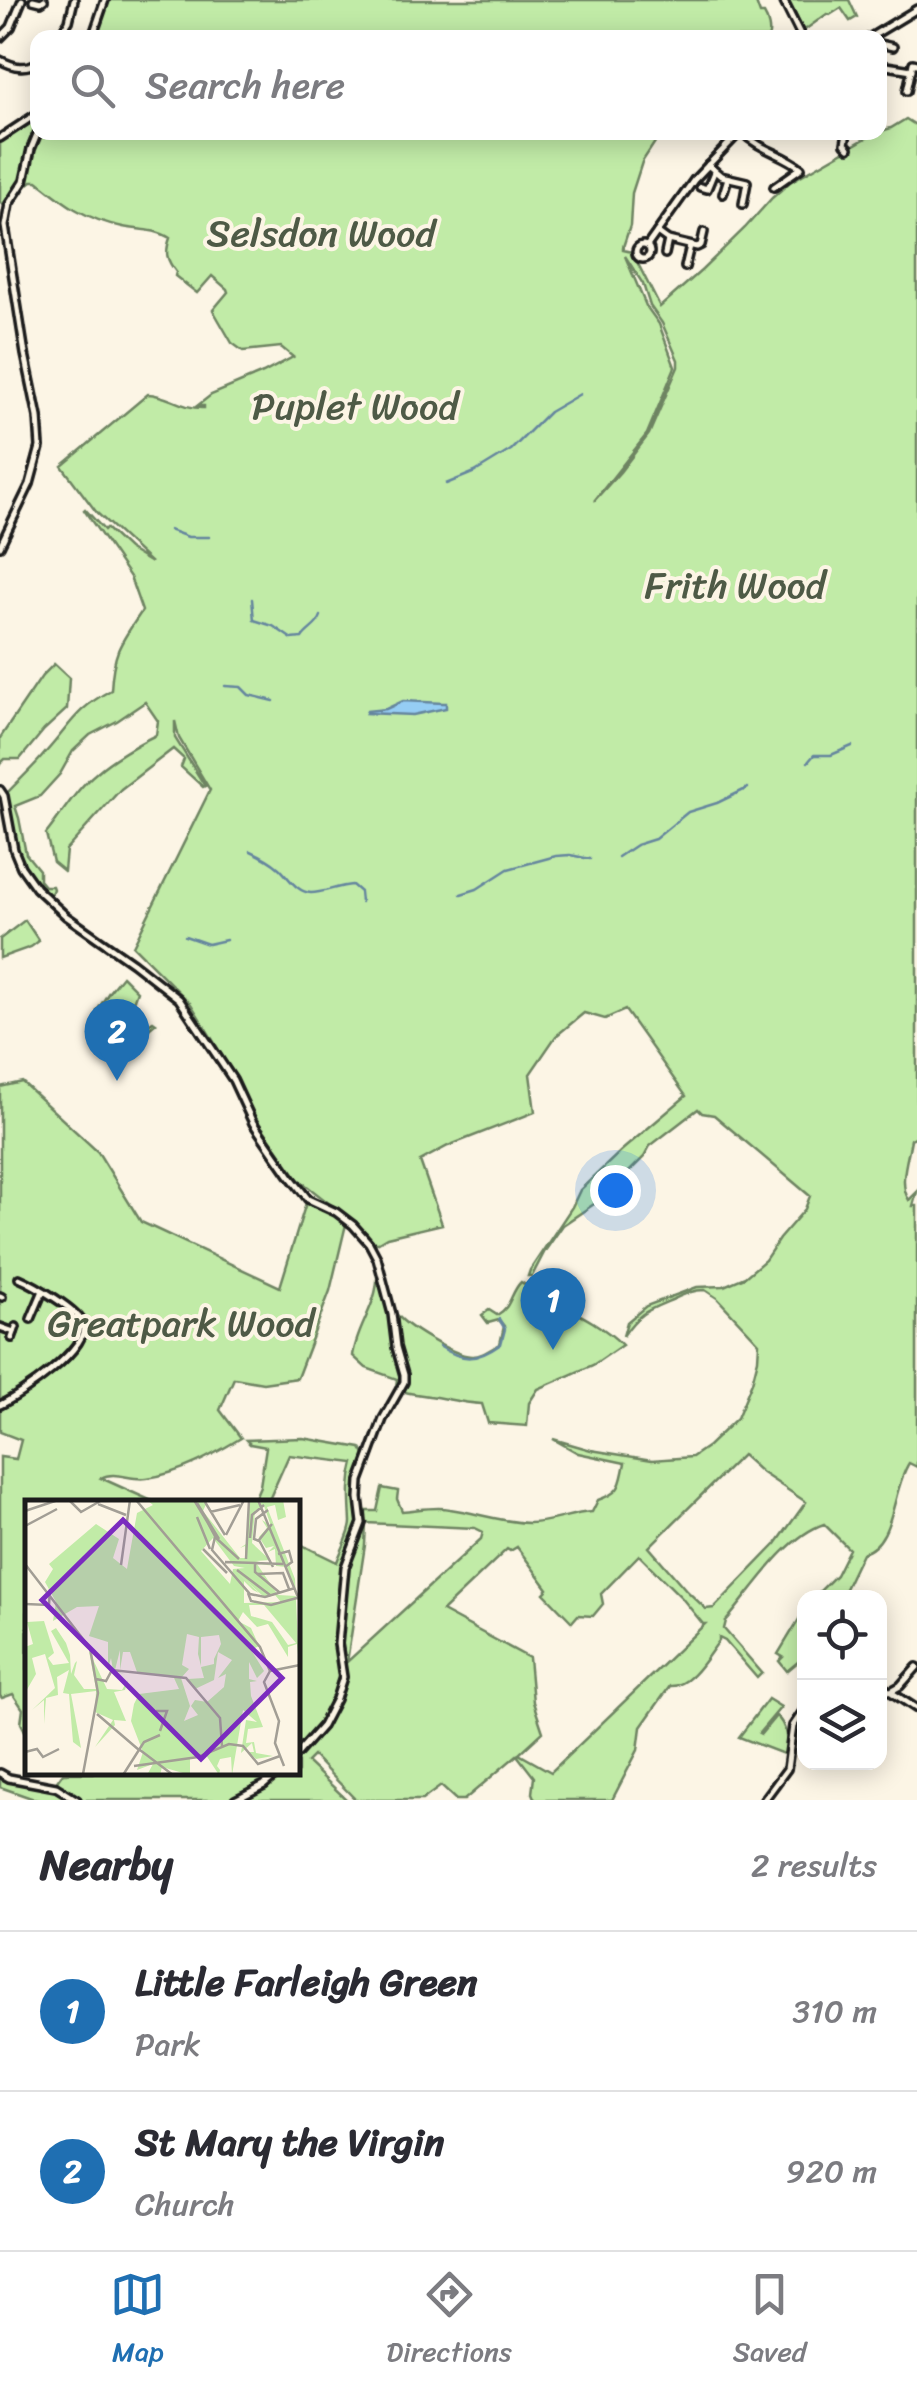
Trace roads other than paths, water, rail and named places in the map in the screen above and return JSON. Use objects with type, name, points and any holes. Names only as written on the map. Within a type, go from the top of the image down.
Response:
[{"type":"street","points":[[0,38],[11,27],[22,0]]},
{"type":"street","points":[[33,0],[44,0]]},
{"type":"street","points":[[63,30],[74,0]]},
{"type":"street","points":[[95,30],[105,0]]},
{"type":"street","points":[[784,0],[798,30]]},
{"type":"street","points":[[882,30],[916,10],[912,2]]},
{"type":"street","points":[[887,46],[892,47]]},
{"type":"street","points":[[907,90],[913,81],[914,63],[917,64]]},
{"type":"street","points":[[4,64],[30,66]]},
{"type":"street","points":[[887,65],[912,70]]},
{"type":"street","points":[[0,138],[30,119]]},
{"type":"street","points":[[0,546],[39,457],[38,417],[5,226],[9,204],[24,181],[34,140]]},
{"type":"street","points":[[647,246],[674,206],[733,140]]},
{"type":"street","points":[[749,140],[774,150],[801,168],[774,188]]},
{"type":"street","points":[[845,140],[849,148]]},
{"type":"street","points":[[708,165],[714,172],[749,181],[743,204]]},
{"type":"street","points":[[700,188],[708,189],[714,172]]},
{"type":"street","points":[[724,194],[733,176]]},
{"type":"street","points":[[674,206],[687,210]]},
{"type":"street","points":[[656,232],[668,240],[697,248],[704,232]]},
{"type":"street","points":[[656,247],[666,252],[668,240]]},
{"type":"street","points":[[685,266],[690,246]]},
{"type":"street","points":[[0,790],[14,850],[36,888],[66,916],[179,999],[233,1080],[268,1146],[302,1192],[353,1225],[374,1251],[404,1375],[400,1391],[372,1443],[360,1481],[362,1522],[345,1567],[338,1644],[343,1677],[322,1726],[300,1751]]},
{"type":"street","points":[[0,1405],[61,1362],[82,1336],[81,1320],[64,1302],[20,1278]]},
{"type":"street","points":[[31,1319],[42,1293]]},
{"type":"street","points":[[0,1327],[14,1332]]},
{"type":"street","points":[[890,1691],[900,1686],[917,1666]]},
{"type":"street","points":[[900,1686],[901,1698]]},
{"type":"street","points":[[887,1689],[917,1709]]},
{"type":"street","points":[[764,1800],[787,1769],[797,1720]]},
{"type":"street","points":[[0,1773],[56,1787],[76,1800]]},
{"type":"street","points":[[236,1800],[276,1775]]},
{"type":"water","points":[[403,701],[446,703],[446,708],[413,715],[366,713]]},
{"type":"waterway","points":[[446,484],[511,450],[549,412],[580,394]]},
{"type":"waterway","points":[[169,530],[188,537],[209,537]]},
{"type":"waterway","points":[[252,599],[254,620],[273,626],[292,639],[302,638],[321,616]]},
{"type":"waterway","points":[[225,686],[241,687],[249,695],[274,701]]},
{"type":"waterway","points":[[808,762],[814,755],[831,755],[852,746]]},
{"type":"waterway","points":[[618,857],[655,839],[688,812],[748,788]]},
{"type":"waterway","points":[[251,851],[276,865],[301,890],[316,893],[352,885],[360,892],[361,902]]},
{"type":"waterway","points":[[461,894],[477,889],[508,869],[556,856],[590,859]]},
{"type":"waterway","points":[[185,936],[208,944],[226,940]]},
{"type":"waterway","points":[[439,1346],[463,1357],[485,1354],[501,1344],[505,1329],[499,1319]]},
{"type":"place","name":"St Mary the Virgin","points":[[117,1081]]},
{"type":"place","name":"Little Farleigh Green","points":[[553,1350]]},
{"type":"park label","name":"Selsdon Wood","points":[[321,233]]},
{"type":"park label","name":"Puplet Wood","points":[[355,406]]},
{"type":"park label","name":"Frith Wood","points":[[735,585]]},
{"type":"park label","name":"Greatpark Wood","points":[[181,1323]]}]
